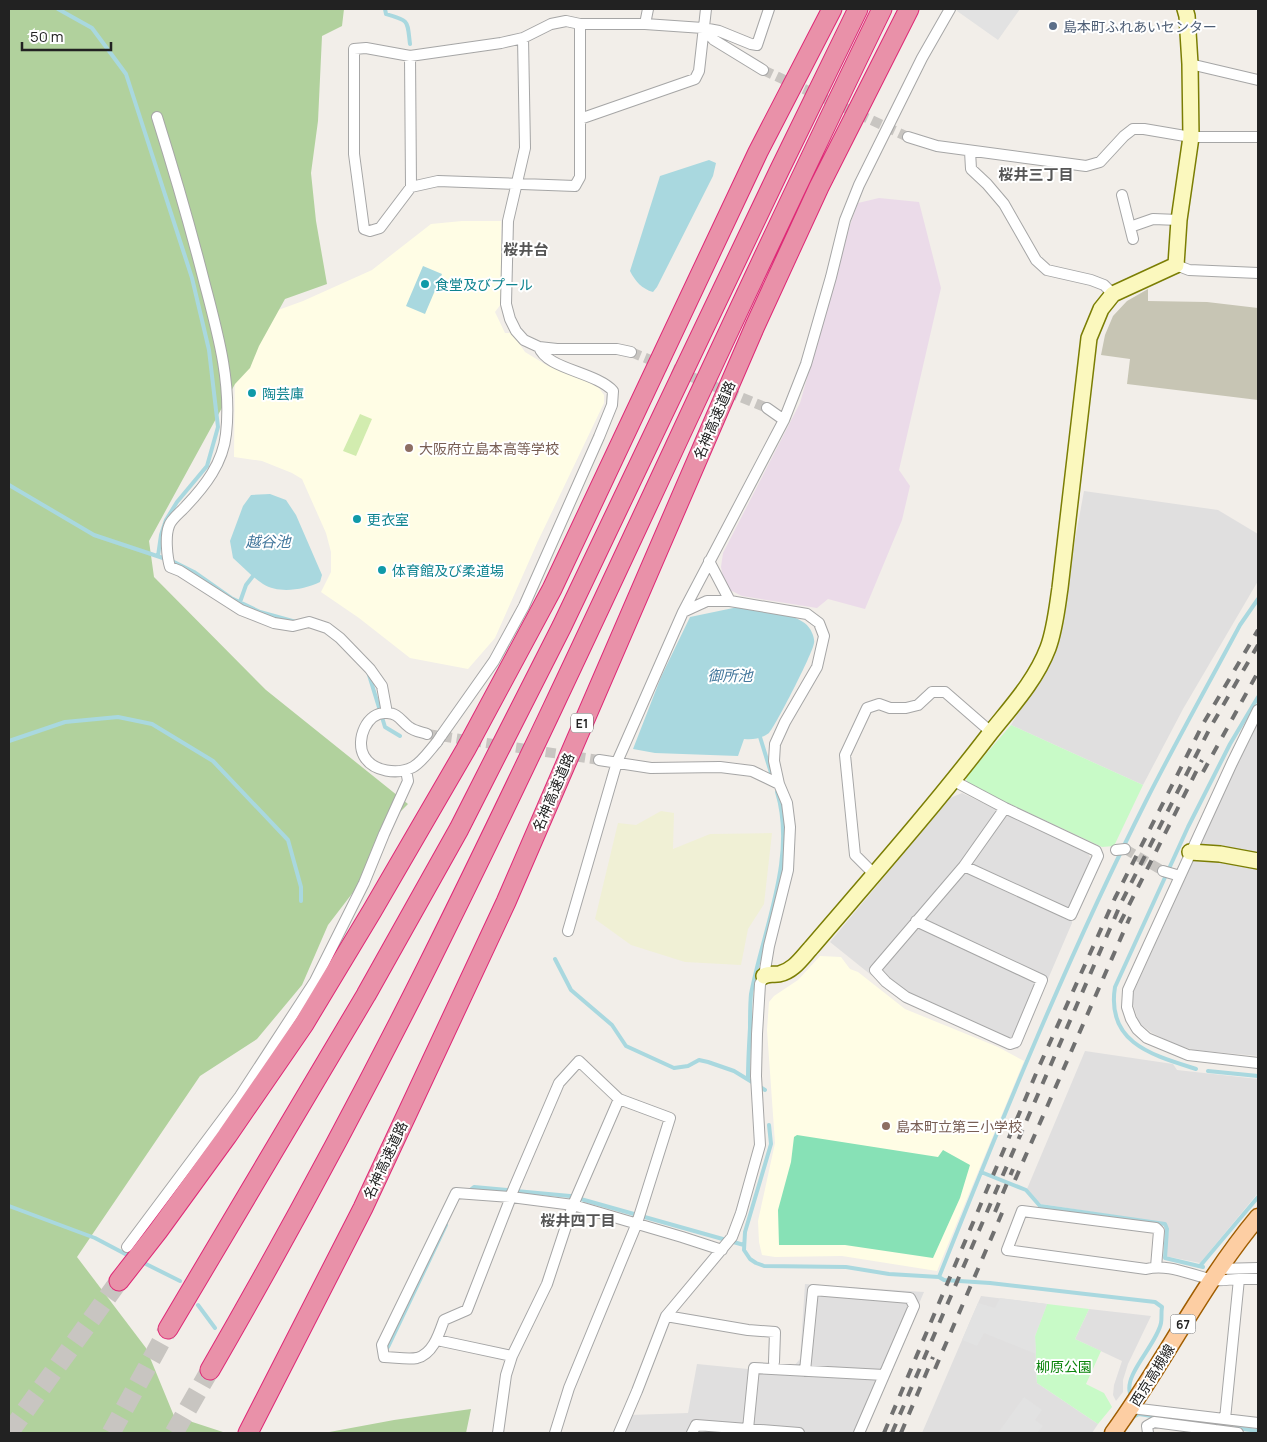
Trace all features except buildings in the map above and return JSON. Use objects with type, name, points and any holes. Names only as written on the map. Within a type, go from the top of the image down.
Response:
[{"type":"highway","points":[[122,1277],[227,1136],[304,1024],[466,749],[552,589],[758,152],[832,9]]},
{"type":"highway","points":[[168,1329],[366,995],[459,829],[562,626],[858,9]]},
{"type":"highway","name":"名神高速道路","points":[[210,1370],[426,970],[570,674],[798,179],[882,9]]},
{"type":"highway","name":"名神高速道路","points":[[248,1433],[363,1208],[502,911],[755,326],[818,187],[909,9]]},
{"type":"main road","name":"西京高槻線","points":[[1113,1433],[1131,1408],[1214,1274],[1258,1217]]},
{"type":"street","points":[[645,24],[648,9]]},
{"type":"street","points":[[580,119],[695,79],[699,71],[706,9]]},
{"type":"street","points":[[410,56],[411,187],[380,228],[370,231],[364,229],[354,154],[354,49],[366,48],[410,56],[502,43],[524,38],[551,24],[566,21],[580,24],[645,24],[719,30],[757,45],[769,9]]},
{"type":"street","points":[[568,931],[615,766],[683,612],[784,420],[806,364],[848,212],[884,133],[922,58],[950,9]]},
{"type":"street","points":[[1176,265],[1179,220],[1192,137],[1190,64],[1185,9]]},
{"type":"street","points":[[411,187],[438,181],[575,186],[580,177],[580,24]]},
{"type":"street","points":[[703,28],[714,40],[763,70]]},
{"type":"street","points":[[524,38],[525,148],[508,221],[506,304],[510,319],[516,331],[524,340],[539,347],[631,352]]},
{"type":"street","points":[[1190,64],[1258,80]]},
{"type":"street","points":[[157,117],[185,210],[217,329],[226,386],[226,434],[222,453],[215,470],[193,499],[169,525],[167,544],[170,567],[180,571],[241,610],[274,623],[296,625],[308,623],[327,628],[340,638],[370,669],[382,686],[383,713]]},
{"type":"street","points":[[908,137],[937,146],[1086,166],[1100,162],[1133,129],[1192,137],[1258,138]]},
{"type":"street","points":[[970,151],[971,169],[1004,204],[1036,260],[1048,270],[1104,285],[1113,294]]},
{"type":"street","points":[[1122,195],[1133,239]]},
{"type":"street","points":[[1130,227],[1153,219],[1179,220]]},
{"type":"street","points":[[764,976],[769,974],[777,975],[791,970],[954,781],[1018,699],[1035,674],[1048,648],[1054,628],[1089,338],[1101,309],[1113,294],[1176,265],[1189,270],[1258,273]]},
{"type":"street","points":[[127,1247],[240,1096],[315,980],[364,883],[414,765],[439,739],[494,661],[524,606],[600,438],[612,405],[613,391],[606,383],[556,364],[541,353],[539,347]]},
{"type":"street","points":[[767,408],[784,420]]},
{"type":"street","points":[[709,561],[730,601]]},
{"type":"street","points":[[619,1433],[666,1316],[726,1244],[741,1214],[760,1145],[756,1081],[760,984],[764,976],[769,946],[788,870],[790,827],[787,803],[776,782],[774,761],[776,744],[785,722],[817,667],[824,636],[819,623],[807,614],[730,601],[707,601],[683,612]]},
{"type":"street","points":[[874,874],[855,855],[845,755],[868,708],[879,704],[890,708],[906,708],[918,705],[932,692],[945,692],[991,732]]},
{"type":"street","points":[[1258,710],[1190,852],[1128,990],[1127,1006],[1131,1019],[1137,1029],[1147,1038],[1188,1055],[1258,1063]]},
{"type":"street","points":[[414,765],[390,772],[377,768],[364,757],[361,744],[363,730],[370,719],[383,713],[395,714],[413,730],[427,734]]},
{"type":"street","points":[[599,760],[615,766],[651,768],[720,767],[752,772],[776,782]]},
{"type":"street","points":[[954,781],[1004,808],[1096,851],[1098,856],[1071,915],[964,866]]},
{"type":"street","points":[[916,921],[1042,980],[1016,1042],[1010,1044],[906,997],[886,982],[875,970],[916,921],[964,866],[1004,808]]},
{"type":"street","points":[[1190,852],[1220,854],[1258,861]]},
{"type":"street","points":[[1163,871],[1180,876]]},
{"type":"street","points":[[554,1433],[569,1388],[638,1218],[670,1118],[619,1099],[579,1061],[559,1083],[512,1193],[467,1310],[444,1320],[437,1340],[426,1352],[417,1358],[384,1357],[382,1346],[456,1193],[512,1193],[576,1200],[638,1218],[726,1244]]},
{"type":"street","points":[[498,1433],[506,1375],[512,1356],[547,1284],[576,1200],[619,1099]]},
{"type":"street","points":[[1156,1267],[1159,1232],[1156,1228],[1022,1212],[1008,1250],[1146,1269],[1156,1267],[1194,1273],[1214,1274],[1258,1268]]},
{"type":"street","points":[[1214,1274],[1216,1280],[1258,1279]]},
{"type":"street","points":[[1225,1419],[1239,1279]]},
{"type":"street","points":[[805,1370],[813,1290],[910,1298],[914,1306],[859,1433]]},
{"type":"street","points":[[666,1316],[748,1330],[776,1332],[774,1362]]},
{"type":"street","points":[[437,1340],[512,1356]]},
{"type":"street","points":[[748,1429],[754,1368],[884,1375]]},
{"type":"street","points":[[1131,1408],[1258,1423]]},
{"type":"street","points":[[1148,1433],[1147,1426],[1154,1422],[1215,1432],[1238,1433]]},
{"type":"street","points":[[692,1433],[696,1425],[799,1433]]},
{"type":"shaded area","points":[[958,9],[1020,9],[998,40],[957,11]]},
{"type":"shaded area","points":[[879,198],[919,202],[941,288],[899,470],[910,486],[902,520],[865,609],[828,599],[817,608],[742,596],[730,590],[723,577],[721,567],[723,553],[800,403],[850,225],[858,203]]},
{"type":"shaded area","name":"大阪府立島本高等学校","points":[[462,221],[501,221],[501,304],[495,312],[505,333],[512,333],[525,352],[548,366],[587,381],[599,388],[604,395],[604,403],[538,541],[495,638],[468,669],[410,658],[359,618],[321,592],[331,572],[331,552],[326,533],[302,479],[262,461],[234,457],[235,367],[259,317],[303,301],[372,270],[431,224]]},
{"type":"shaded area","points":[[1148,289],[1148,301],[1207,302],[1258,308],[1258,400],[1127,384],[1130,359],[1101,355],[1105,335],[1113,316],[1127,301]]},
{"type":"shaded area","points":[[1084,491],[1218,510],[1258,534],[1258,581],[1183,709],[1143,785],[1011,725],[1041,674],[1059,627]]},
{"type":"shaded area","points":[[1258,718],[1258,1056],[1194,1050],[1177,1045],[1152,1033],[1139,1023],[1131,998]]},
{"type":"shaded area","points":[[962,793],[1088,853],[1091,859],[1071,904],[1072,923],[1018,1049],[901,999],[830,942],[950,798]]},
{"type":"shaded area","name":"島本町立第三小学校","points":[[820,956],[841,957],[850,969],[858,972],[905,1009],[998,1047],[1024,1061],[937,1271],[842,1256],[775,1257],[762,1255],[758,1221],[775,1143],[767,1030],[769,1002],[774,996],[798,980]]},
{"type":"shaded area","points":[[1085,1051],[1173,1064],[1177,1070],[1258,1079],[1258,1193],[1200,1263],[1165,1256],[1169,1229],[1166,1223],[1041,1204],[1027,1189]]},
{"type":"shaded area","points":[[805,1284],[924,1292],[864,1433],[623,1433],[630,1415],[688,1413],[697,1364],[748,1369],[750,1362],[794,1366],[800,1359]]},
{"type":"shaded area","points":[[981,1296],[1047,1304],[1035,1336],[1037,1383],[1098,1424],[1092,1433],[922,1433]]},
{"type":"shaded area","points":[[1000,1298],[1047,1304],[1035,1336],[1036,1354],[984,1333],[977,1346],[962,1340],[978,1303],[995,1308]]},
{"type":"shaded area","points":[[1089,1309],[1151,1316],[1128,1364],[1123,1380],[1123,1392],[1116,1401],[1113,1395],[1114,1385],[1122,1361],[1075,1339]]},
{"type":"shaded area","points":[[1024,1397],[1042,1410],[1035,1420],[1043,1426],[1037,1433],[998,1433]]},
{"type":"green space","points":[[9,9],[344,9],[342,26],[322,36],[318,121],[311,173],[316,221],[327,284],[285,299],[259,346],[250,368],[235,384],[149,541],[154,577],[266,690],[408,804],[395,817],[374,865],[328,925],[302,985],[257,1039],[200,1076],[77,1257],[146,1348],[174,1416],[226,1433],[9,1433]]},
{"type":"green space","points":[[360,414],[372,419],[356,456],[343,451]]},
{"type":"green space","points":[[1011,725],[1143,785],[1114,846],[1102,847],[967,784],[966,777]]},
{"type":"green space","points":[[661,811],[674,813],[673,849],[710,834],[772,833],[764,904],[748,929],[741,965],[685,962],[631,945],[595,919],[618,823],[636,825]]},
{"type":"green space","points":[[797,1135],[938,1157],[943,1150],[970,1165],[960,1198],[933,1258],[845,1245],[779,1245],[778,1210],[791,1162],[794,1137]]},
{"type":"green space","name":"柳原公園","points":[[1047,1304],[1089,1309],[1075,1339],[1101,1351],[1086,1384],[1104,1393],[1112,1407],[1098,1424],[1037,1383],[1035,1336]]},
{"type":"green space","points":[[471,1409],[466,1433],[324,1433],[394,1420]]},
{"type":"water","points":[[709,160],[716,163],[713,176],[657,287],[653,292],[649,291],[639,284],[630,271],[660,176]]},
{"type":"water","points":[[423,266],[442,274],[425,314],[406,306]]},
{"type":"water","name":"越谷池","points":[[270,494],[286,500],[296,515],[322,575],[320,582],[299,589],[276,589],[263,584],[233,558],[230,541],[243,506],[251,495]]},
{"type":"water","name":"御所池","points":[[738,607],[788,615],[805,623],[814,638],[812,649],[801,674],[769,733],[756,739],[744,739],[738,756],[655,753],[633,749],[661,677],[690,617]]},
{"type":"waterway","points":[[58,9],[92,28],[126,74],[192,278],[209,350],[218,427],[207,466],[177,502],[166,520],[161,535],[158,556]]},
{"type":"waterway","points":[[385,9],[386,14],[399,18],[406,23],[410,44]]},
{"type":"waterway","points":[[9,485],[94,535],[172,561],[194,572],[231,598],[260,612],[296,622]]},
{"type":"waterway","points":[[240,602],[246,585],[253,576]]},
{"type":"waterway","points":[[939,1277],[1038,1036],[1118,857],[1240,625],[1258,599]]},
{"type":"waterway","points":[[369,675],[385,727],[400,736]]},
{"type":"waterway","points":[[1196,1069],[1149,1052],[1125,1034],[1118,1021],[1114,1006],[1115,987],[1188,827],[1230,744],[1258,697]]},
{"type":"waterway","points":[[9,741],[65,722],[118,717],[152,724],[213,761],[288,840],[301,887],[301,901]]},
{"type":"waterway","points":[[760,737],[772,776]]},
{"type":"waterway","points":[[748,1078],[751,994],[781,868],[782,817],[777,792]]},
{"type":"waterway","points":[[555,959],[571,990],[612,1025],[626,1046],[674,1068],[688,1066],[699,1060],[708,1062],[734,1071],[765,1090]]},
{"type":"waterway","points":[[1208,1071],[1258,1076]]},
{"type":"waterway","points":[[769,1125],[771,1144],[745,1232],[744,1250],[750,1259],[764,1266],[846,1267],[889,1274],[939,1277],[944,1280],[990,1283],[1155,1302],[1162,1307],[1161,1323],[1154,1340],[1132,1377],[1129,1385],[1130,1393]]},
{"type":"waterway","points":[[981,1172],[1026,1190],[1040,1206],[1165,1224],[1167,1229],[1165,1258],[1203,1267]]},
{"type":"waterway","points":[[469,1191],[474,1187],[570,1196],[744,1245]]},
{"type":"waterway","points":[[1200,1266],[1258,1197]]},
{"type":"waterway","points":[[9,1206],[95,1238],[131,1257]]},
{"type":"waterway","points":[[388,1347],[446,1225]]},
{"type":"waterway","points":[[142,1262],[180,1281]]},
{"type":"waterway","points":[[1222,1274],[1258,1273]]},
{"type":"waterway","points":[[198,1305],[215,1328]]},
{"type":"waterway","points":[[1133,1417],[1139,1414],[1197,1423]]},
{"type":"waterway","points":[[1236,1428],[1258,1431]]},
{"type":"tunnel","points":[[763,70],[908,137]]},
{"type":"tunnel","points":[[631,352],[767,408]]},
{"type":"tunnel","points":[[427,734],[599,760]]},
{"type":"tunnel","points":[[1125,849],[1163,871]]},
{"type":"tunnel","points":[[9,1433],[119,1281]]},
{"type":"tunnel","points":[[111,1433],[168,1329]]},
{"type":"tunnel","points":[[174,1433],[210,1370]]},
{"type":"railway","points":[[884,1433],[1038,1069],[1115,898],[1203,724],[1258,630]]},
{"type":"railway","points":[[892,1433],[1122,901],[1210,728],[1258,645]]},
{"type":"railway","points":[[1203,772],[1258,672]]},
{"type":"railway","points":[[1120,923],[1202,760]]},
{"type":"railway","points":[[1015,1180],[1130,917]]},
{"type":"railway","points":[[995,1212],[1013,1169]]},
{"type":"railway","points":[[935,1369],[1005,1206]]},
{"type":"railway","points":[[901,1433],[933,1357]]},
{"type":"place","name":"島本町ふれあいセンター","points":[[1053,26]]},
{"type":"place","name":"食堂及びプール","points":[[425,284]]},
{"type":"place","name":"陶芸庫","points":[[252,393]]},
{"type":"place","name":"大阪府立島本高等学校","points":[[409,448]]},
{"type":"place","name":"更衣室","points":[[357,519]]},
{"type":"place","name":"体育館及び柔道場","points":[[382,570]]},
{"type":"place","name":"島本町立第三小学校","points":[[886,1126]]},
{"type":"district","name":"桜井三丁目","points":[[1036,174]]},
{"type":"district","name":"桜井台","points":[[526,249]]},
{"type":"district","name":"桜井四丁目","points":[[578,1220]]}]
